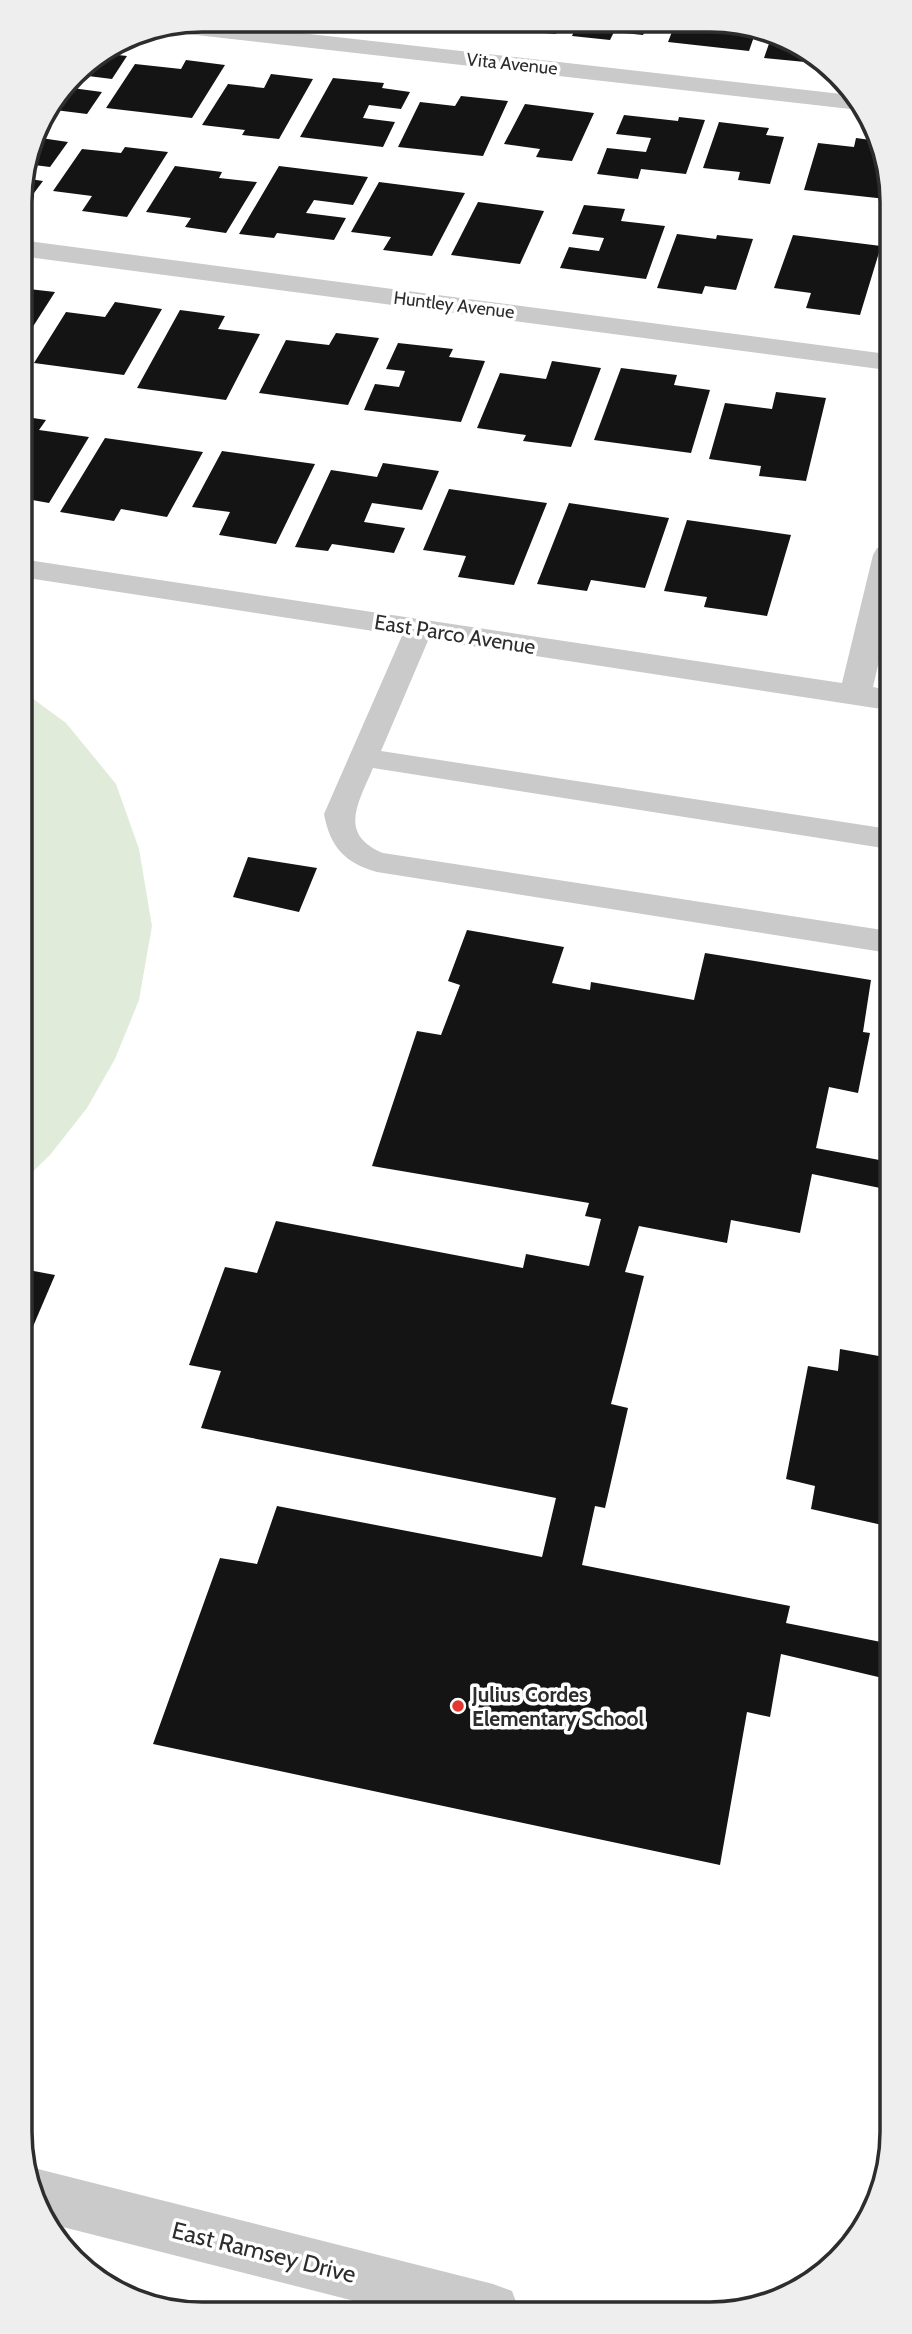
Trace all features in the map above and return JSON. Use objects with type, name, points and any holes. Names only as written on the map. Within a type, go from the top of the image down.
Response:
[{"type":"street","name":"Vita Avenue","points":[[223,32],[848,102]]},
{"type":"street","name":"Huntley Avenue","points":[[32,250],[880,361]]},
{"type":"street","name":"East Parco Avenue","points":[[32,570],[880,699]]},
{"type":"street","points":[[855,695],[880,589]]},
{"type":"street","name":"East Ramsey Drive","points":[[43,2196],[462,2302]]},
{"type":"lane","points":[[419,629],[339,814],[344,842],[357,854],[377,862],[880,941]]},
{"type":"lane","points":[[362,757],[880,838]]},
{"type":"green space","points":[[32,698],[66,723],[116,784],[139,849],[152,926],[139,1000],[115,1059],[87,1108],[50,1155],[32,1172]]},
{"type":"building","points":[[574,32],[614,32],[610,40],[572,36]]},
{"type":"building","points":[[614,32],[644,32],[643,35]]},
{"type":"building","points":[[672,32],[733,33],[754,38],[749,51],[668,42]]},
{"type":"building","points":[[769,43],[806,60],[805,62],[764,58]]},
{"type":"building","points":[[116,55],[127,56],[112,79],[87,76]]},
{"type":"building","points":[[186,60],[225,65],[192,118],[106,108],[135,64],[181,69]]},
{"type":"building","points":[[271,74],[313,79],[279,139],[242,135],[245,130],[202,125],[228,84],[264,88]]},
{"type":"building","points":[[333,78],[384,83],[382,88],[410,92],[401,109],[369,105],[363,118],[395,122],[383,147],[300,137]]},
{"type":"building","points":[[75,88],[102,92],[87,114],[58,110]]},
{"type":"building","points":[[461,96],[508,101],[483,156],[398,147],[420,102],[455,106]]},
{"type":"building","points":[[525,104],[594,113],[572,161],[536,157],[540,149],[504,144]]},
{"type":"building","points":[[624,115],[678,121],[679,117],[705,120],[686,174],[641,169],[638,179],[597,174],[607,148],[646,152],[651,138],[616,134]]},
{"type":"building","points":[[719,122],[769,128],[766,135],[784,137],[770,184],[738,180],[740,172],[703,168]]},
{"type":"building","points":[[43,138],[68,142],[50,167],[36,165]]},
{"type":"building","points":[[856,138],[869,140],[879,179],[880,198],[804,190],[818,143],[854,147]]},
{"type":"building","points":[[125,147],[168,152],[127,217],[82,211],[92,196],[53,191],[82,149],[121,153]]},
{"type":"building","points":[[175,166],[222,172],[219,178],[257,182],[226,233],[185,227],[191,218],[146,212]]},
{"type":"building","points":[[279,166],[368,177],[353,205],[314,200],[306,213],[346,218],[334,240],[277,233],[274,238],[239,234]]},
{"type":"building","points":[[33,179],[43,181],[32,196]]},
{"type":"building","points":[[379,182],[465,193],[432,256],[383,250],[391,237],[351,232]]},
{"type":"building","points":[[478,202],[544,211],[520,264],[451,255]]},
{"type":"building","points":[[584,205],[625,209],[621,221],[665,226],[646,279],[560,268],[569,247],[599,251],[604,238],[572,234]]},
{"type":"building","points":[[677,234],[716,239],[717,235],[753,239],[736,290],[705,286],[702,294],[657,288]]},
{"type":"building","points":[[793,235],[880,246],[860,315],[806,308],[811,293],[774,288]]},
{"type":"building","points":[[32,289],[55,292],[32,328]]},
{"type":"building","points":[[115,302],[162,309],[124,375],[34,363],[66,312],[105,317]]},
{"type":"building","points":[[180,310],[225,316],[218,329],[260,334],[226,400],[137,388]]},
{"type":"building","points":[[336,333],[379,338],[348,405],[259,393],[286,340],[329,345]]},
{"type":"building","points":[[398,343],[453,349],[449,357],[485,361],[461,422],[364,410],[375,384],[399,387],[405,371],[386,369]]},
{"type":"building","points":[[552,361],[601,368],[571,447],[523,441],[526,435],[477,428],[500,373],[546,379]]},
{"type":"building","points":[[621,368],[677,375],[674,385],[710,390],[691,453],[594,440]]},
{"type":"building","points":[[776,392],[826,398],[806,481],[759,476],[761,466],[709,459],[725,403],[772,409]]},
{"type":"building","points":[[32,418],[46,420],[39,430],[89,437],[49,503],[32,500]]},
{"type":"building","points":[[105,438],[203,452],[167,517],[121,509],[114,521],[60,512]]},
{"type":"building","points":[[222,451],[315,464],[276,544],[219,535],[230,512],[192,507]]},
{"type":"building","points":[[383,463],[439,471],[422,510],[372,503],[364,522],[405,528],[394,553],[332,544],[328,551],[295,547],[331,470],[377,477]]},
{"type":"building","points":[[449,489],[547,503],[514,585],[458,577],[466,556],[423,550]]},
{"type":"building","points":[[569,503],[669,518],[645,588],[591,580],[587,591],[537,584]]},
{"type":"building","points":[[687,520],[791,535],[767,616],[704,607],[707,597],[664,591]]},
{"type":"building","points":[[248,857],[317,868],[299,912],[233,897]]},
{"type":"building","points":[[467,930],[564,947],[552,983],[590,990],[591,982],[694,1000],[705,953],[871,980],[863,1032],[870,1033],[858,1093],[829,1087],[816,1148],[880,1160],[880,1188],[812,1174],[800,1233],[731,1220],[727,1243],[639,1226],[625,1272],[644,1276],[611,1404],[628,1408],[605,1508],[595,1506],[582,1565],[790,1606],[786,1623],[880,1642],[880,1677],[781,1654],[770,1717],[747,1712],[720,1865],[153,1744],[220,1558],[257,1564],[277,1506],[542,1557],[556,1498],[201,1428],[221,1371],[189,1365],[225,1267],[257,1273],[276,1221],[523,1268],[526,1254],[589,1266],[601,1219],[585,1216],[589,1203],[372,1166],[417,1031],[441,1035],[460,985],[448,981]]},
{"type":"building","points":[[32,1271],[55,1275],[32,1329]]},
{"type":"building","points":[[840,1349],[880,1356],[880,1525],[811,1509],[815,1486],[786,1479],[808,1366],[838,1371]]},
{"type":"place","name":"Julius Cordes Elementary School","points":[[458,1706]]}]
